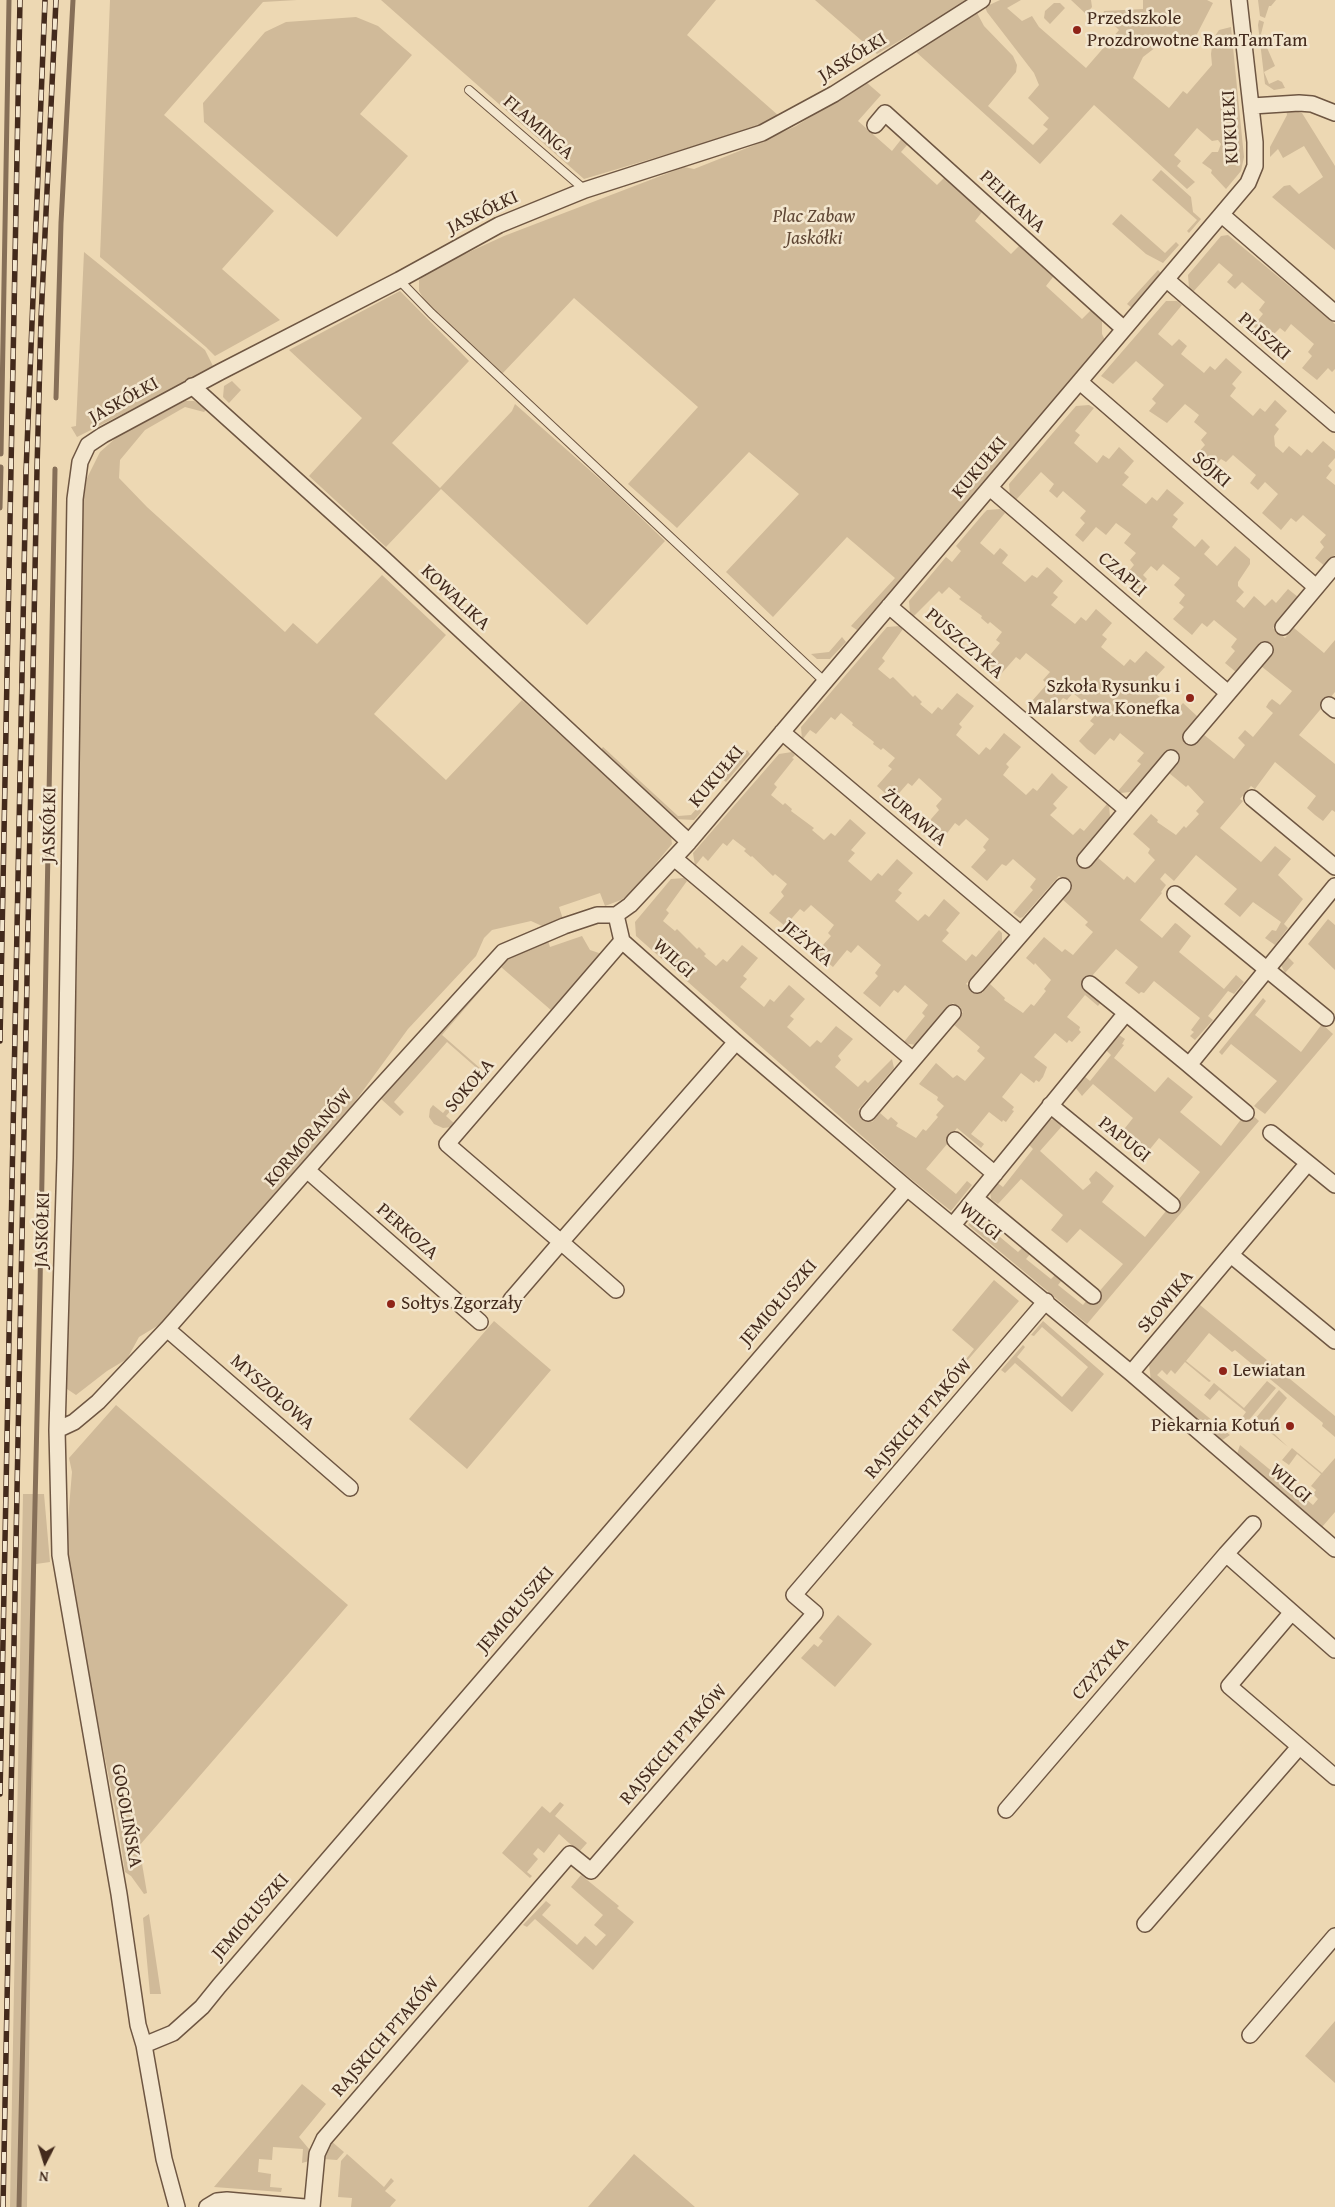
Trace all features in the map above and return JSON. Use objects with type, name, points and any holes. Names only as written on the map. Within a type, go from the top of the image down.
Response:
[{"type":"street","name":"JASKÓŁKI","points":[[57,1430],[65,1158],[75,499],[80,462],[88,445],[192,386],[399,280],[499,225],[585,190],[762,133],[834,94],[982,0]]},
{"type":"street","name":"KUKUŁKI","points":[[616,915],[630,905],[689,842],[1222,215],[1253,174],[1256,157],[1252,106],[1239,0]]},
{"type":"street","points":[[1252,106],[1302,103],[1335,113]]},
{"type":"street","name":"PELIKANA","points":[[875,125],[885,113],[1124,329]]},
{"type":"street","points":[[1222,215],[1335,313]]},
{"type":"street","name":"PLISZKI","points":[[1167,280],[1335,424]]},
{"type":"street","name":"SÓJKI","points":[[1080,382],[1316,587]]},
{"type":"street","name":"KOWALIKA","points":[[192,386],[389,563],[689,842]]},
{"type":"street","name":"CZAPLI","points":[[990,488],[1228,693]]},
{"type":"street","points":[[1283,627],[1335,565]]},
{"type":"street","name":"PUSZCZYKA","points":[[889,606],[1127,810]]},
{"type":"street","points":[[1191,737],[1265,650]]},
{"type":"street","name":"ŻURAWIA","points":[[782,732],[1021,934]]},
{"type":"street","points":[[1085,860],[1171,758]]},
{"type":"street","points":[[1252,798],[1335,867]]},
{"type":"street","name":"JEŻYKA","points":[[674,858],[913,1060]]},
{"type":"street","points":[[977,985],[1063,886]]},
{"type":"street","points":[[1189,1065],[1335,886]]},
{"type":"street","points":[[1175,894],[1326,1018]]},
{"type":"street","name":"KORMORANÓW","points":[[57,1430],[74,1422],[98,1402],[167,1329],[372,1096],[503,952],[564,926],[597,915],[616,915]]},
{"type":"street","name":"WILGI","points":[[616,915],[622,941],[736,1042],[907,1188],[1046,1302],[1335,1549]]},
{"type":"street","name":"SOKOŁA","points":[[616,1290],[447,1144],[622,941]]},
{"type":"street","points":[[1090,984],[1246,1113]]},
{"type":"street","points":[[868,1113],[953,1013]]},
{"type":"street","points":[[953,1225],[1126,1013]]},
{"type":"street","points":[[511,1300],[736,1042]]},
{"type":"street","name":"PAPUGI","points":[[1050,1105],[1172,1205]]},
{"type":"street","points":[[1271,1133],[1335,1185]]},
{"type":"street","points":[[954,1140],[995,1174]]},
{"type":"street","name":"SŁOWIKA","points":[[1131,1374],[1308,1163]]},
{"type":"street","name":"PERKOZA","points":[[308,1171],[480,1322]]},
{"type":"street","name":"JEMIOŁUSZKI","points":[[144,2045],[173,2033],[202,2008],[907,1188]]},
{"type":"street","points":[[975,1198],[1093,1296]]},
{"type":"street","points":[[1231,1255],[1335,1341]]},
{"type":"street","name":"RAJSKICH PTAKÓW","points":[[312,2207],[317,2154],[324,2140],[570,1854],[591,1871],[815,1613],[794,1595],[1046,1302]]},
{"type":"street","name":"MYSZOŁOWA","points":[[167,1329],[350,1488]]},
{"type":"street","name":"GOGOLIŃSKA","points":[[57,1430],[60,1555],[119,1894],[138,2025],[144,2045],[164,2159],[177,2207]]},
{"type":"street","name":"CZYŻYKA","points":[[1006,1810],[1253,1524]]},
{"type":"street","points":[[1226,1554],[1335,1650]]},
{"type":"street","points":[[1292,1612],[1229,1686],[1335,1777]]},
{"type":"street","points":[[1145,1924],[1299,1747]]},
{"type":"street","points":[[1250,2035],[1335,1936]]},
{"type":"street","points":[[207,2207],[217,2200],[227,2200],[305,2207]]},
{"type":"lane","name":"FLAMINGA","points":[[469,90],[585,190]]},
{"type":"lane","points":[[399,280],[445,327],[825,682]]},
{"type":"green space","points":[[110,0],[297,0],[263,2],[164,115],[274,211],[222,269],[280,320],[215,356],[100,257]]},
{"type":"green space","points":[[381,0],[716,0],[687,35],[779,116],[748,130],[584,179]]},
{"type":"green space","points":[[815,0],[969,0],[877,54]]},
{"type":"green space","points":[[1000,0],[1021,0],[1007,8],[1022,21],[1032,16],[1039,27],[1086,68],[1119,30],[1103,14],[1104,11],[1143,9],[1143,0],[1207,0],[1213,3],[1196,36],[1178,47],[1168,43],[1156,47],[1143,57],[1133,78],[1169,108],[1183,91],[1187,94],[1212,65],[1213,39],[1219,30],[1231,27],[1244,157],[1241,171],[1226,189],[1211,173],[1212,170],[1202,163],[1212,152],[1218,152],[1221,144],[1218,140],[1212,141],[1197,128],[1174,155],[1181,161],[1177,166],[1195,182],[1187,189],[1094,105],[1040,164],[915,51],[976,11],[984,26],[1013,56],[1017,65],[1016,72],[988,106],[1033,145],[1048,129],[1043,125],[1049,118],[1028,98],[1039,85],[1034,73],[987,12],[985,7]]},
{"type":"green space","points":[[1071,0],[1091,0],[1092,7],[1086,14]]},
{"type":"green space","points":[[1258,0],[1276,0],[1269,6],[1265,18],[1260,16]]},
{"type":"green space","points":[[1054,3],[1060,3],[1065,8],[1050,24],[1044,18],[1045,11]]},
{"type":"green space","points":[[356,17],[378,26],[412,55],[360,114],[408,156],[337,237],[204,122],[203,103],[265,32],[286,22]]},
{"type":"green space","points":[[1259,20],[1264,22],[1261,34],[1275,66],[1264,72],[1269,84],[1278,80],[1282,82],[1285,88],[1274,90],[1265,84]]},
{"type":"green space","name":"Plac Zabaw Jaskółki","points":[[866,82],[881,95],[858,121],[892,151],[903,137],[908,144],[901,152],[937,185],[945,177],[982,212],[975,221],[1011,254],[1019,246],[1053,277],[1046,286],[1082,319],[1091,310],[1102,319],[1102,334],[1105,340],[857,630],[851,626],[895,578],[847,537],[773,617],[726,572],[799,494],[749,452],[677,528],[628,484],[698,407],[574,298],[502,374],[428,306],[419,291],[419,280],[443,264],[504,236],[684,167],[694,169],[752,146],[796,126]]},
{"type":"green space","points":[[1286,109],[1302,113],[1335,166],[1335,250],[1272,197],[1284,186],[1290,185],[1299,194],[1323,177],[1304,146],[1283,158],[1278,149],[1270,157],[1270,147],[1287,115]]},
{"type":"green space","points":[[1161,170],[1191,197],[1193,212],[1201,219],[1189,233],[1187,231],[1197,220],[1152,180]]},
{"type":"green space","points":[[1121,214],[1165,253],[1176,242],[1179,245],[1163,263],[1146,254],[1112,224]]},
{"type":"green space","points":[[1228,235],[1335,324],[1335,369],[1332,372],[1328,368],[1317,380],[1302,368],[1312,356],[1308,352],[1314,344],[1291,324],[1285,332],[1280,328],[1269,339],[1253,326],[1263,314],[1259,310],[1265,302],[1242,282],[1235,289],[1227,282],[1233,275],[1219,263],[1193,292],[1189,288],[1188,275],[1221,236]]},
{"type":"green space","points":[[84,252],[205,350],[214,368],[77,437],[71,427],[76,426]]},
{"type":"green space","points":[[1158,270],[1162,274],[1132,308],[1127,304]]},
{"type":"green space","points":[[400,291],[469,361],[392,443],[440,488],[512,411],[515,404],[611,489],[665,541],[587,625],[441,489],[386,547],[309,476],[362,418],[289,350]]},
{"type":"green space","points":[[1166,301],[1177,301],[1182,305],[1158,334],[1172,346],[1179,339],[1187,346],[1181,354],[1204,373],[1210,366],[1215,370],[1226,358],[1242,372],[1232,384],[1236,388],[1230,396],[1253,416],[1260,408],[1265,412],[1275,400],[1287,411],[1275,425],[1279,429],[1274,436],[1275,446],[1283,453],[1289,446],[1301,456],[1307,449],[1312,453],[1323,441],[1335,451],[1335,458],[1328,466],[1332,470],[1326,478],[1335,485],[1335,555],[1326,567],[1315,558],[1324,547],[1320,542],[1326,535],[1303,515],[1296,522],[1291,518],[1281,530],[1262,513],[1278,494],[1265,482],[1258,490],[1250,483],[1256,475],[1233,455],[1226,462],[1221,459],[1211,470],[1195,456],[1205,445],[1201,440],[1207,433],[1194,422],[1199,415],[1185,404],[1167,423],[1149,411],[1156,403],[1152,399],[1164,385],[1136,361],[1113,384],[1101,376]]},
{"type":"green space","points":[[232,381],[241,390],[229,403],[223,397],[224,386]]},
{"type":"green space","points":[[185,401],[194,401],[207,409],[204,412],[185,407],[145,430],[120,460],[119,478],[147,507],[285,632],[293,623],[317,644],[382,575],[446,635],[374,714],[446,780],[522,700],[671,836],[672,844],[632,892],[621,900],[605,906],[600,893],[559,907],[563,919],[542,926],[531,921],[492,930],[484,938],[476,956],[408,1029],[343,1118],[219,1261],[159,1325],[139,1337],[127,1359],[107,1371],[76,1395],[64,1387],[77,967],[74,959],[82,510],[87,478],[100,452],[117,437]]},
{"type":"green space","points":[[1089,405],[1094,408],[1075,431],[1080,435],[1074,443],[1097,463],[1103,455],[1109,459],[1119,447],[1134,461],[1124,473],[1129,477],[1122,485],[1146,504],[1152,497],[1157,501],[1167,489],[1184,503],[1173,515],[1178,519],[1172,527],[1195,547],[1202,539],[1210,547],[1204,554],[1217,566],[1235,546],[1250,559],[1250,564],[1238,582],[1238,586],[1244,592],[1236,601],[1244,608],[1254,596],[1265,606],[1272,599],[1276,603],[1288,589],[1298,597],[1273,628],[1285,638],[1294,628],[1324,653],[1335,640],[1335,692],[1299,735],[1335,764],[1335,812],[1332,810],[1323,821],[1315,815],[1307,808],[1316,796],[1275,762],[1255,789],[1251,786],[1240,799],[1243,801],[1220,828],[1261,862],[1275,846],[1291,859],[1278,875],[1303,899],[1284,924],[1288,928],[1275,945],[1265,938],[1272,930],[1276,931],[1281,922],[1253,902],[1240,917],[1224,904],[1237,889],[1196,855],[1174,881],[1165,873],[1160,879],[1166,885],[1162,893],[1140,920],[1162,938],[1175,923],[1177,924],[1191,936],[1179,952],[1224,989],[1236,975],[1244,982],[1234,994],[1228,991],[1208,1016],[1213,1020],[1195,1040],[1190,1036],[1194,1032],[1191,1030],[1200,1018],[1154,981],[1144,993],[1141,992],[1139,994],[1125,983],[1138,967],[1116,949],[1082,987],[1101,1002],[1098,1006],[1085,995],[1067,1017],[1080,1027],[1079,1030],[1081,1032],[1072,1042],[1069,1040],[1067,1043],[1055,1033],[1034,1057],[1047,1067],[1039,1082],[1036,1080],[1034,1083],[1021,1073],[1002,1097],[1014,1107],[1012,1110],[1014,1111],[1006,1122],[1003,1120],[1002,1122],[989,1112],[971,1134],[984,1144],[981,1148],[957,1128],[947,1141],[948,1143],[926,1169],[956,1194],[967,1181],[972,1185],[951,1211],[906,1175],[636,936],[635,922],[671,879],[684,878],[687,881],[666,910],[669,913],[663,921],[675,931],[677,929],[697,949],[699,947],[706,954],[704,956],[716,966],[723,959],[727,962],[742,945],[758,958],[743,976],[747,979],[740,987],[764,1007],[770,999],[774,1002],[789,985],[805,999],[790,1016],[794,1019],[787,1027],[810,1047],[817,1040],[821,1043],[836,1026],[853,1039],[838,1056],[841,1060],[835,1067],[858,1087],[865,1080],[868,1083],[892,1059],[894,1068],[858,1110],[872,1122],[880,1113],[888,1120],[891,1117],[898,1123],[896,1126],[916,1138],[923,1129],[926,1131],[938,1117],[936,1115],[944,1106],[937,1100],[938,1097],[919,1084],[936,1063],[953,1078],[957,1075],[965,1081],[985,1058],[977,1051],[980,1047],[953,1024],[963,1012],[953,1003],[916,1045],[903,1043],[925,1016],[922,1013],[928,1005],[905,985],[898,993],[894,990],[880,1007],[863,993],[878,976],[875,973],[881,965],[858,945],[851,953],[847,950],[833,967],[816,953],[831,936],[828,933],[834,925],[811,905],[804,912],[800,909],[785,926],[769,913],[784,896],[781,892],[787,884],[775,874],[773,876],[733,839],[727,846],[723,843],[708,861],[703,856],[695,866],[693,853],[779,754],[792,752],[795,755],[792,758],[794,759],[774,784],[777,787],[771,795],[783,805],[785,803],[792,809],[791,811],[814,828],[812,830],[824,840],[831,833],[835,836],[850,819],[866,833],[851,850],[855,853],[848,861],[871,881],[878,873],[882,876],[897,859],[913,873],[898,890],[902,893],[895,901],[918,921],[925,914],[929,917],[944,899],[960,913],[946,930],[949,933],[942,941],[966,961],[972,954],[976,957],[999,930],[1002,933],[1002,942],[966,984],[982,993],[990,984],[1005,998],[1004,1000],[1023,1013],[1031,1004],[1034,1006],[1046,991],[1044,989],[1051,980],[1035,963],[1034,965],[1026,958],[1044,937],[1062,952],[1065,949],[1073,955],[1093,932],[1085,925],[1088,922],[1062,899],[1072,887],[1059,876],[1023,917],[1020,918],[1013,913],[1033,890],[1030,887],[1036,879],[1013,859],[1006,866],[1002,864],[987,881],[971,867],[986,850],[983,847],[989,839],[966,819],[959,826],[955,823],[941,841],[924,827],[939,810],[936,806],[942,799],[919,778],[912,786],[908,783],[893,800],[877,786],[892,769],[888,766],[895,758],[883,748],[881,750],[873,744],[874,742],[852,725],[853,723],[841,713],[835,720],[831,717],[816,734],[810,730],[802,740],[801,727],[887,627],[900,626],[903,629],[882,658],[885,661],[878,669],[890,679],[893,677],[913,697],[915,695],[922,702],[920,704],[932,714],[938,707],[942,710],[957,693],[974,706],[959,724],[962,727],[956,735],[979,755],[986,747],[990,750],[1004,733],[1021,747],[1006,764],[1009,767],[1003,775],[1026,795],[1033,788],[1037,791],[1052,773],[1068,787],[1053,804],[1057,808],[1050,815],[1073,835],[1080,828],[1084,831],[1107,804],[1109,805],[1110,817],[1076,857],[1088,868],[1097,857],[1124,880],[1127,876],[1135,883],[1155,860],[1148,853],[1150,849],[1133,834],[1151,814],[1158,820],[1157,822],[1176,835],[1184,826],[1186,828],[1199,814],[1196,811],[1204,802],[1188,785],[1186,787],[1169,773],[1180,760],[1168,750],[1131,792],[1120,793],[1118,791],[1141,764],[1137,761],[1144,753],[1120,733],[1114,741],[1110,738],[1095,755],[1087,749],[1079,741],[1094,724],[1090,721],[1097,713],[1073,693],[1067,700],[1063,698],[1048,715],[1032,701],[1047,684],[1043,680],[1050,672],[1026,653],[1020,660],[1016,657],[1001,674],[985,661],[1000,643],[996,640],[1002,632],[990,622],[988,624],[981,618],[982,616],[959,599],[961,597],[949,587],[942,594],[939,591],[913,617],[910,614],[909,601],[946,557],[952,562],[961,551],[956,546],[987,510],[1000,509],[1005,513],[980,543],[994,555],[1000,548],[1004,551],[1008,555],[1002,563],[1025,582],[1032,575],[1037,578],[1047,567],[1051,570],[1063,581],[1053,593],[1058,597],[1051,605],[1075,624],[1081,617],[1086,621],[1096,609],[1112,623],[1102,635],[1107,639],[1101,647],[1124,666],[1130,659],[1135,663],[1146,651],[1165,667],[1154,679],[1159,684],[1153,691],[1176,711],[1183,703],[1198,717],[1184,732],[1196,743],[1203,734],[1234,759],[1245,745],[1238,738],[1245,730],[1253,737],[1273,713],[1266,707],[1269,702],[1272,699],[1280,705],[1292,691],[1261,666],[1272,654],[1259,644],[1236,672],[1225,663],[1235,651],[1231,647],[1237,639],[1214,620],[1207,627],[1202,623],[1192,635],[1173,619],[1184,607],[1179,603],[1185,595],[1174,585],[1180,578],[1163,564],[1157,571],[1151,566],[1143,575],[1147,579],[1138,589],[1124,577],[1134,565],[1130,560],[1136,553],[1124,543],[1131,534],[1116,523],[1106,535],[1096,527],[1083,542],[1075,535],[1085,523],[1080,518],[1086,511],[1063,491],[1057,498],[1049,491],[1054,484],[1041,472],[1015,501],[1010,497],[1009,484],[1076,406]]},
{"type":"green space","points":[[842,637],[846,642],[830,659],[817,659],[811,654],[829,652]]},
{"type":"green space","points":[[603,747],[678,816],[691,815],[697,808],[702,811],[694,820],[675,819],[601,750]]},
{"type":"green space","points":[[747,750],[750,754],[726,782],[722,779]]},
{"type":"green space","points":[[1328,919],[1335,925],[1335,970],[1308,944]]},
{"type":"green space","points":[[582,936],[590,950],[602,954],[552,1011],[501,967],[442,1035],[481,1069],[483,1073],[446,1116],[455,1124],[452,1127],[443,1128],[434,1124],[429,1117],[430,1109],[433,1105],[443,1113],[479,1070],[447,1042],[394,1102],[404,1112],[400,1116],[381,1099],[439,1031],[505,961],[548,941],[550,947]]},
{"type":"green space","points":[[1288,957],[1294,963],[1285,973],[1281,965]]},
{"type":"green space","points":[[1263,998],[1266,1001],[1255,1015],[1301,1052],[1322,1024],[1333,1034],[1265,1114],[1254,1106],[1277,1081],[1231,1044],[1222,1055],[1219,1052]]},
{"type":"green space","points":[[1119,1035],[1125,1039],[1122,1044],[1124,1045],[1114,1058],[1155,1092],[1168,1077],[1193,1097],[1180,1112],[1221,1146],[1242,1118],[1250,1113],[1259,1121],[1087,1324],[968,1225],[977,1212],[981,1212],[978,1219],[990,1229],[995,1224],[998,1226],[994,1232],[1018,1252],[1023,1247],[1031,1253],[1026,1259],[1051,1279],[1056,1274],[1062,1280],[1058,1285],[1083,1305],[1087,1300],[1090,1302],[1123,1264],[1080,1229],[1067,1243],[1051,1230],[1063,1215],[1021,1179],[998,1204],[991,1199],[990,1191],[996,1182],[1003,1187],[1033,1149],[1029,1145],[1048,1121],[1053,1119],[1063,1125],[1040,1151],[1083,1190],[1091,1183],[1089,1179],[1096,1171],[1114,1186],[1102,1202],[1145,1237],[1166,1211],[1170,1214],[1200,1172],[1159,1138],[1146,1154],[1121,1133],[1133,1118],[1093,1084],[1082,1096],[1075,1087],[1084,1076],[1090,1081],[1111,1055],[1106,1050]]},
{"type":"green space","points":[[994,1280],[1019,1301],[966,1362],[971,1367],[969,1369],[963,1363],[974,1349],[952,1330]]},
{"type":"green space","points":[[1200,1305],[1335,1416],[1335,1437],[1322,1426],[1323,1423],[1235,1350],[1232,1352],[1209,1333],[1186,1361],[1211,1381],[1209,1382],[1185,1362],[1175,1374],[1171,1370],[1167,1375],[1162,1370],[1157,1375],[1230,1435],[1221,1441],[1151,1381],[1149,1364]]},
{"type":"green space","points":[[494,1321],[551,1370],[467,1469],[409,1419]]},
{"type":"green space","points":[[1043,1321],[1104,1374],[1072,1412],[1015,1363],[1005,1373],[1001,1370],[1023,1345],[1025,1347],[1017,1357],[1062,1397],[1088,1367],[1042,1327],[1034,1336],[1031,1335]]},
{"type":"green space","points":[[1267,1381],[1276,1388],[1243,1427],[1238,1423],[1246,1412],[1219,1390],[1210,1400],[1204,1395],[1214,1383],[1244,1408]]},
{"type":"green space","points":[[1279,1390],[1287,1398],[1265,1425],[1288,1447],[1256,1421],[1248,1431],[1246,1430]]},
{"type":"green space","points":[[116,1405],[348,1605],[139,1846],[147,1893],[144,1894],[131,1876],[125,1872],[118,1824],[65,1556],[72,1472],[69,1458]]},
{"type":"green space","points":[[1240,1445],[1313,1505],[1318,1499],[1313,1494],[1316,1490],[1311,1486],[1321,1474],[1297,1454],[1289,1465],[1282,1460],[1292,1448],[1322,1473],[1335,1458],[1335,1512],[1322,1527],[1237,1454]]},
{"type":"green space","points":[[23,1494],[44,1494],[50,1562],[36,1564],[27,2207],[10,2207]]},
{"type":"green space","points":[[838,1615],[872,1644],[835,1687],[801,1658],[814,1644],[818,1647],[823,1641],[819,1638]]},
{"type":"green space","points":[[560,1802],[564,1805],[555,1816],[587,1843],[579,1852],[559,1834],[544,1853],[538,1848],[533,1854],[538,1859],[527,1872],[532,1876],[530,1878],[502,1853],[542,1806],[550,1813]]},
{"type":"green space","points":[[581,1875],[619,1906],[617,1908],[634,1922],[593,1970],[535,1919],[527,1927],[523,1925],[546,1901],[551,1905],[542,1915],[577,1945],[585,1936],[596,1946],[606,1935],[594,1925],[603,1915],[571,1887]]},
{"type":"green space","points":[[149,1914],[161,1994],[150,1994],[143,1918]]},
{"type":"green space","points":[[1335,2021],[1335,2083],[1305,2056]]},
{"type":"green space","points":[[302,2084],[326,2104],[299,2137],[309,2149],[309,2161],[302,2163],[303,2149],[273,2147],[272,2160],[259,2159],[258,2172],[271,2174],[270,2187],[282,2188],[281,2192],[214,2187]]},
{"type":"green space","points":[[331,2141],[344,2152],[337,2160],[323,2159]]},
{"type":"green space","points":[[347,2154],[384,2187],[391,2178],[394,2181],[385,2191],[396,2200],[390,2207],[351,2207],[352,2198],[338,2197],[341,2161]]},
{"type":"green space","points":[[634,2154],[695,2207],[588,2207]]},
{"type":"waterway","points":[[1,454],[9,0]]},
{"type":"waterway","points":[[56,398],[61,223],[73,0]]},
{"type":"waterway","points":[[0,508],[1,467]]},
{"type":"waterway","points":[[19,2207],[40,1285],[55,469]]},
{"type":"railway","points":[[0,1041],[20,0]]},
{"type":"railway","points":[[0,1794],[26,472],[45,0]]},
{"type":"railway","points":[[3,2207],[37,469],[41,319],[56,0]]},
{"type":"place","name":"Przedszkole Prozdrowotne RamTamTam","points":[[1077,30]]},
{"type":"place","name":"Szkoła Rysunku i Malarstwa Konefka","points":[[1190,698]]},
{"type":"place","name":"Sołtys Zgorzały","points":[[391,1304]]},
{"type":"place","name":"Lewiatan","points":[[1223,1371]]},
{"type":"place","name":"Piekarnia Kotuń","points":[[1290,1426]]}]
